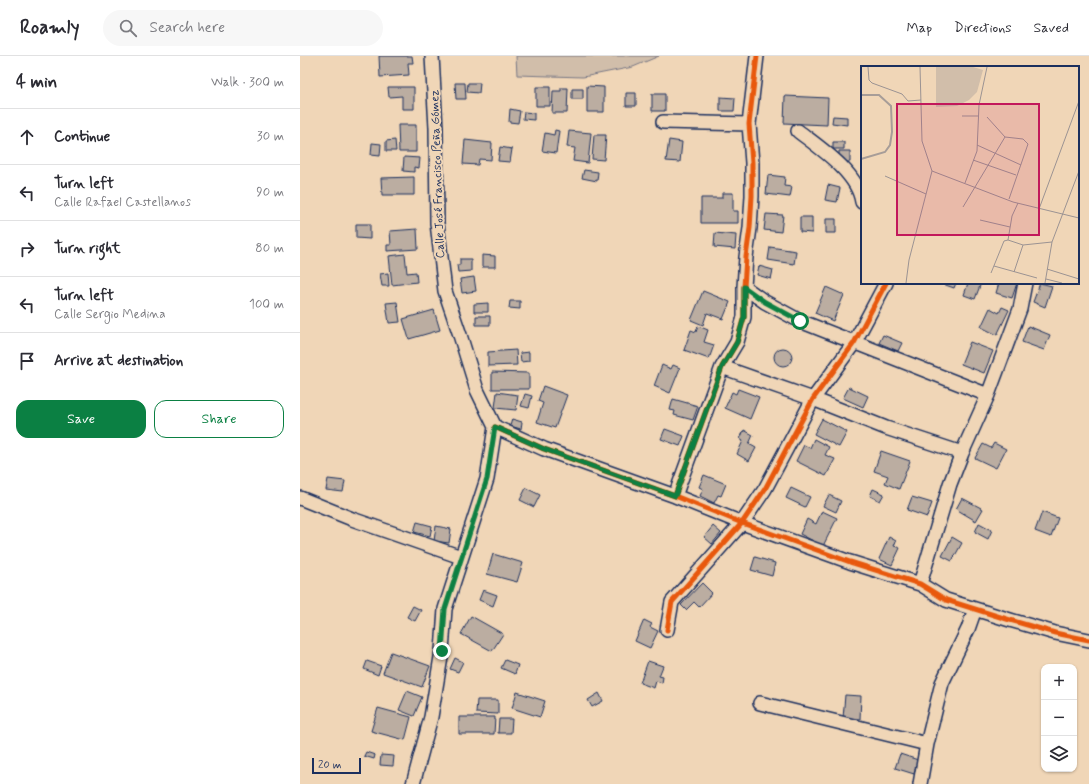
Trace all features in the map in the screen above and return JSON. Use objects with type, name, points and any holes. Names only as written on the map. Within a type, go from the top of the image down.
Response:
[{"type":"street","name":"Calle José Francisco Peña Gómez","points":[[432,56],[436,128],[436,223],[445,291],[477,390],[495,427]]},
{"type":"street","points":[[675,496],[722,367],[737,342],[744,317],[744,287],[752,196],[752,163],[749,124],[757,56]]},
{"type":"street","points":[[663,122],[749,124]]},
{"type":"street","points":[[798,131],[828,154],[849,175],[861,196]]},
{"type":"street","points":[[667,630],[672,602],[742,523],[765,489],[813,399],[854,343],[885,284]]},
{"type":"street","points":[[920,584],[950,484],[988,395],[1020,309],[1025,284]]},
{"type":"street","points":[[744,287],[765,302],[800,321],[988,395]]},
{"type":"street","points":[[722,367],[813,399],[886,428],[962,453]]},
{"type":"street","points":[[413,784],[431,717],[442,651],[445,609],[487,479],[495,427],[544,449],[675,496],[742,523],[850,562],[920,584],[946,600],[1055,633],[1089,640]]},
{"type":"street","points":[[300,498],[367,525],[461,557]]},
{"type":"street","points":[[920,784],[927,744],[942,683],[968,629],[975,609]]},
{"type":"street","points":[[760,703],[927,744]]},
{"type":"shaded area","points":[[516,56],[659,56],[633,67],[583,77],[517,75]]},
{"type":"building","points":[[379,56],[412,56],[413,63],[408,63],[409,75],[380,77]]},
{"type":"building","points":[[455,83],[465,83],[466,99],[456,99]]},
{"type":"building","points":[[468,83],[480,83],[479,93],[467,92]]},
{"type":"building","points":[[587,86],[604,87],[604,112],[587,112]]},
{"type":"building","points":[[388,87],[414,87],[414,109],[402,109],[402,96],[389,97]]},
{"type":"building","points":[[536,87],[550,87],[550,106],[536,106]]},
{"type":"building","points":[[561,88],[568,88],[567,113],[552,113],[553,91],[561,91]]},
{"type":"building","points":[[572,89],[583,89],[583,99],[572,99]]},
{"type":"building","points":[[626,93],[636,93],[636,106],[626,106]]},
{"type":"building","points":[[652,94],[665,94],[665,111],[652,111]]},
{"type":"building","points":[[785,96],[828,98],[827,125],[784,123]]},
{"type":"building","points":[[720,97],[735,98],[734,111],[720,111]]},
{"type":"building","points":[[510,109],[520,111],[518,123],[509,122]]},
{"type":"building","points":[[524,112],[534,113],[534,120],[523,119]]},
{"type":"building","points":[[833,116],[847,117],[847,125],[832,123]]},
{"type":"building","points":[[398,125],[416,125],[416,152],[399,152]]},
{"type":"building","points":[[555,130],[559,131],[556,153],[542,151],[545,133],[554,135]]},
{"type":"building","points":[[569,131],[591,133],[588,163],[573,161],[575,148],[567,147]]},
{"type":"building","points":[[594,135],[606,135],[604,160],[592,159]]},
{"type":"building","points":[[395,140],[396,151],[386,151],[386,141]]},
{"type":"building","points":[[465,140],[492,143],[491,160],[479,159],[478,165],[463,164]]},
{"type":"building","points":[[669,140],[682,142],[680,162],[666,161]]},
{"type":"building","points":[[833,142],[844,142],[844,149],[833,149]]},
{"type":"building","points":[[372,143],[381,144],[380,156],[371,155]]},
{"type":"building","points":[[500,147],[512,149],[510,162],[498,161]]},
{"type":"building","points":[[839,151],[850,151],[850,162],[839,162]]},
{"type":"building","points":[[404,157],[420,158],[419,168],[414,167],[414,172],[403,171]]},
{"type":"building","points":[[584,170],[598,172],[597,181],[582,178]]},
{"type":"building","points":[[768,175],[785,177],[784,186],[792,187],[790,197],[766,194]]},
{"type":"building","points":[[414,177],[414,195],[382,195],[381,178]]},
{"type":"building","points":[[828,185],[840,188],[837,202],[825,200]]},
{"type":"building","points":[[722,193],[733,193],[733,211],[738,211],[738,223],[701,223],[701,198],[722,198]]},
{"type":"building","points":[[766,214],[783,215],[781,232],[764,230]]},
{"type":"building","points":[[800,217],[812,217],[812,233],[800,232]]},
{"type":"building","points":[[826,219],[836,219],[836,233],[826,233]]},
{"type":"building","points":[[356,224],[370,224],[370,239],[356,238]]},
{"type":"building","points":[[417,229],[418,249],[387,251],[387,245],[391,245],[390,231]]},
{"type":"building","points":[[715,233],[736,235],[735,249],[714,247]]},
{"type":"building","points":[[770,247],[796,251],[794,264],[768,260]]},
{"type":"building","points":[[405,254],[407,273],[416,272],[417,282],[392,285],[389,256]]},
{"type":"building","points":[[482,255],[495,256],[495,267],[482,267]]},
{"type":"building","points":[[460,259],[471,259],[471,271],[458,272],[457,265],[460,265]]},
{"type":"building","points":[[759,266],[773,270],[771,279],[757,275]]},
{"type":"building","points":[[388,273],[389,286],[382,286],[380,274]]},
{"type":"building","points":[[474,277],[476,291],[462,293],[460,279]]},
{"type":"building","points":[[943,284],[956,284],[954,288]]},
{"type":"building","points":[[968,284],[981,284],[975,299],[964,295]]},
{"type":"building","points":[[999,284],[1017,284],[1012,298],[996,293]]},
{"type":"building","points":[[1040,284],[1052,286],[1045,307],[1033,302]]},
{"type":"building","points":[[826,287],[844,295],[833,321],[815,313]]},
{"type":"building","points":[[703,291],[730,302],[723,319],[707,313],[703,325],[691,320]]},
{"type":"building","points":[[510,301],[520,301],[520,309],[509,308]]},
{"type":"building","points":[[397,302],[400,322],[389,323],[386,303]]},
{"type":"building","points":[[488,303],[488,312],[474,312],[474,304]]},
{"type":"building","points":[[1002,307],[1009,310],[997,335],[981,327],[990,308],[999,313]]},
{"type":"building","points":[[434,310],[440,330],[409,339],[403,319]]},
{"type":"building","points":[[476,316],[490,316],[490,325],[476,325]]},
{"type":"building","points":[[698,326],[708,330],[704,342],[714,345],[709,359],[684,350],[691,330],[696,332]]},
{"type":"building","points":[[1028,326],[1050,335],[1044,350],[1022,342]]},
{"type":"building","points":[[883,335],[902,343],[898,351],[879,343]]},
{"type":"building","points":[[970,342],[993,351],[984,373],[961,364]]},
{"type":"building","points":[[783,348],[789,351],[792,357],[789,363],[783,366],[777,363],[774,357],[777,351]]},
{"type":"building","points":[[516,350],[517,365],[488,366],[488,352]]},
{"type":"building","points":[[529,352],[529,361],[521,362],[520,353]]},
{"type":"building","points":[[662,365],[671,369],[673,365],[680,368],[670,393],[654,386]]},
{"type":"building","points":[[492,372],[529,373],[529,389],[492,389]]},
{"type":"building","points":[[543,386],[567,395],[555,428],[537,422],[543,403],[538,401]]},
{"type":"building","points":[[849,387],[868,396],[863,407],[843,398]]},
{"type":"building","points":[[738,389],[759,397],[750,419],[725,408],[732,392],[736,394]]},
{"type":"building","points":[[497,392],[518,395],[516,410],[495,408]]},
{"type":"building","points":[[525,394],[532,396],[529,408],[521,406]]},
{"type":"building","points":[[673,399],[698,406],[693,420],[674,415],[675,411],[670,410]]},
{"type":"building","points":[[512,419],[522,422],[521,429],[510,426]]},
{"type":"building","points":[[822,419],[847,432],[839,447],[814,434]]},
{"type":"building","points":[[665,429],[684,436],[680,446],[661,439]]},
{"type":"building","points":[[744,430],[753,435],[749,444],[756,448],[749,461],[737,454],[743,441],[740,439]]},
{"type":"building","points":[[814,439],[829,447],[825,455],[835,459],[826,476],[796,461],[804,445],[810,448]]},
{"type":"building","points":[[994,443],[1006,449],[996,468],[975,458],[983,444],[991,448]]},
{"type":"building","points":[[881,451],[910,461],[899,489],[885,483],[888,476],[874,471]]},
{"type":"building","points":[[704,475],[726,484],[721,496],[718,495],[714,503],[700,496],[703,489],[699,487]]},
{"type":"building","points":[[328,479],[345,481],[343,492],[326,490]]},
{"type":"building","points":[[526,488],[540,495],[534,507],[520,500]]},
{"type":"building","points":[[791,488],[810,497],[805,507],[786,498]]},
{"type":"building","points":[[873,489],[884,494],[880,501],[870,496]]},
{"type":"building","points":[[829,495],[841,501],[836,512],[823,506]]},
{"type":"building","points":[[912,497],[932,503],[927,517],[907,510]]},
{"type":"building","points":[[962,498],[983,509],[976,521],[956,509]]},
{"type":"building","points":[[822,511],[837,518],[823,546],[800,534],[807,519],[816,524]]},
{"type":"building","points":[[1042,512],[1058,518],[1051,537],[1035,531]]},
{"type":"building","points":[[417,522],[432,526],[430,536],[414,532]]},
{"type":"building","points":[[979,523],[992,530],[988,539],[975,532]]},
{"type":"building","points":[[436,526],[451,529],[449,543],[434,541]]},
{"type":"building","points":[[713,526],[721,533],[712,544],[704,537]]},
{"type":"building","points":[[889,537],[896,541],[894,546],[900,548],[892,565],[879,559]]},
{"type":"building","points":[[952,537],[962,543],[952,561],[942,556]]},
{"type":"building","points":[[493,554],[523,563],[517,582],[487,574]]},
{"type":"building","points":[[755,557],[775,563],[772,576],[751,570]]},
{"type":"building","points":[[702,583],[712,593],[699,607],[694,602],[686,610],[681,605]]},
{"type":"building","points":[[483,590],[497,595],[493,606],[479,600]]},
{"type":"building","points":[[413,606],[421,610],[415,621],[407,617]]},
{"type":"building","points":[[471,616],[503,634],[492,651],[461,634]]},
{"type":"building","points":[[644,620],[652,624],[650,627],[658,631],[650,648],[635,641]]},
{"type":"building","points":[[391,652],[430,666],[422,687],[383,673]]},
{"type":"building","points":[[455,658],[463,662],[458,672],[450,669]]},
{"type":"building","points":[[505,660],[518,665],[515,674],[501,668]]},
{"type":"building","points":[[367,661],[381,666],[378,675],[364,669]]},
{"type":"building","points":[[648,661],[663,666],[659,676],[663,677],[662,683],[656,681],[654,688],[640,683]]},
{"type":"building","points":[[407,691],[422,697],[414,716],[399,710]]},
{"type":"building","points":[[517,692],[545,701],[540,717],[512,708]]},
{"type":"building","points":[[599,693],[603,701],[592,707],[588,700]]},
{"type":"building","points":[[845,695],[861,696],[860,719],[843,718]]},
{"type":"building","points":[[477,700],[498,700],[498,714],[476,713]]},
{"type":"building","points":[[378,708],[411,717],[405,740],[371,731]]},
{"type":"building","points":[[459,717],[495,717],[494,734],[459,734]]},
{"type":"building","points":[[499,719],[512,719],[511,733],[498,733]]},
{"type":"building","points":[[366,752],[375,755],[374,759],[364,756]]},
{"type":"building","points":[[900,754],[918,760],[914,774],[895,768]]},
{"type":"building","points":[[381,755],[394,756],[393,766],[380,765]]},
{"type":"cycle path","points":[[675,496],[722,367],[737,342],[744,317],[744,287],[752,196],[752,163],[749,124],[757,56]]},
{"type":"cycle path","points":[[667,630],[672,602],[742,523],[765,489],[813,399],[854,343],[885,284]]},
{"type":"cycle path","points":[[495,427],[544,449],[675,496],[742,523],[850,562],[920,584],[946,600],[1055,633],[1089,640]]},
{"type":"route","points":[[442,651],[445,609],[487,479],[495,427],[544,449],[675,496],[722,367],[737,342],[744,317],[744,287],[765,302],[800,321]]}]
